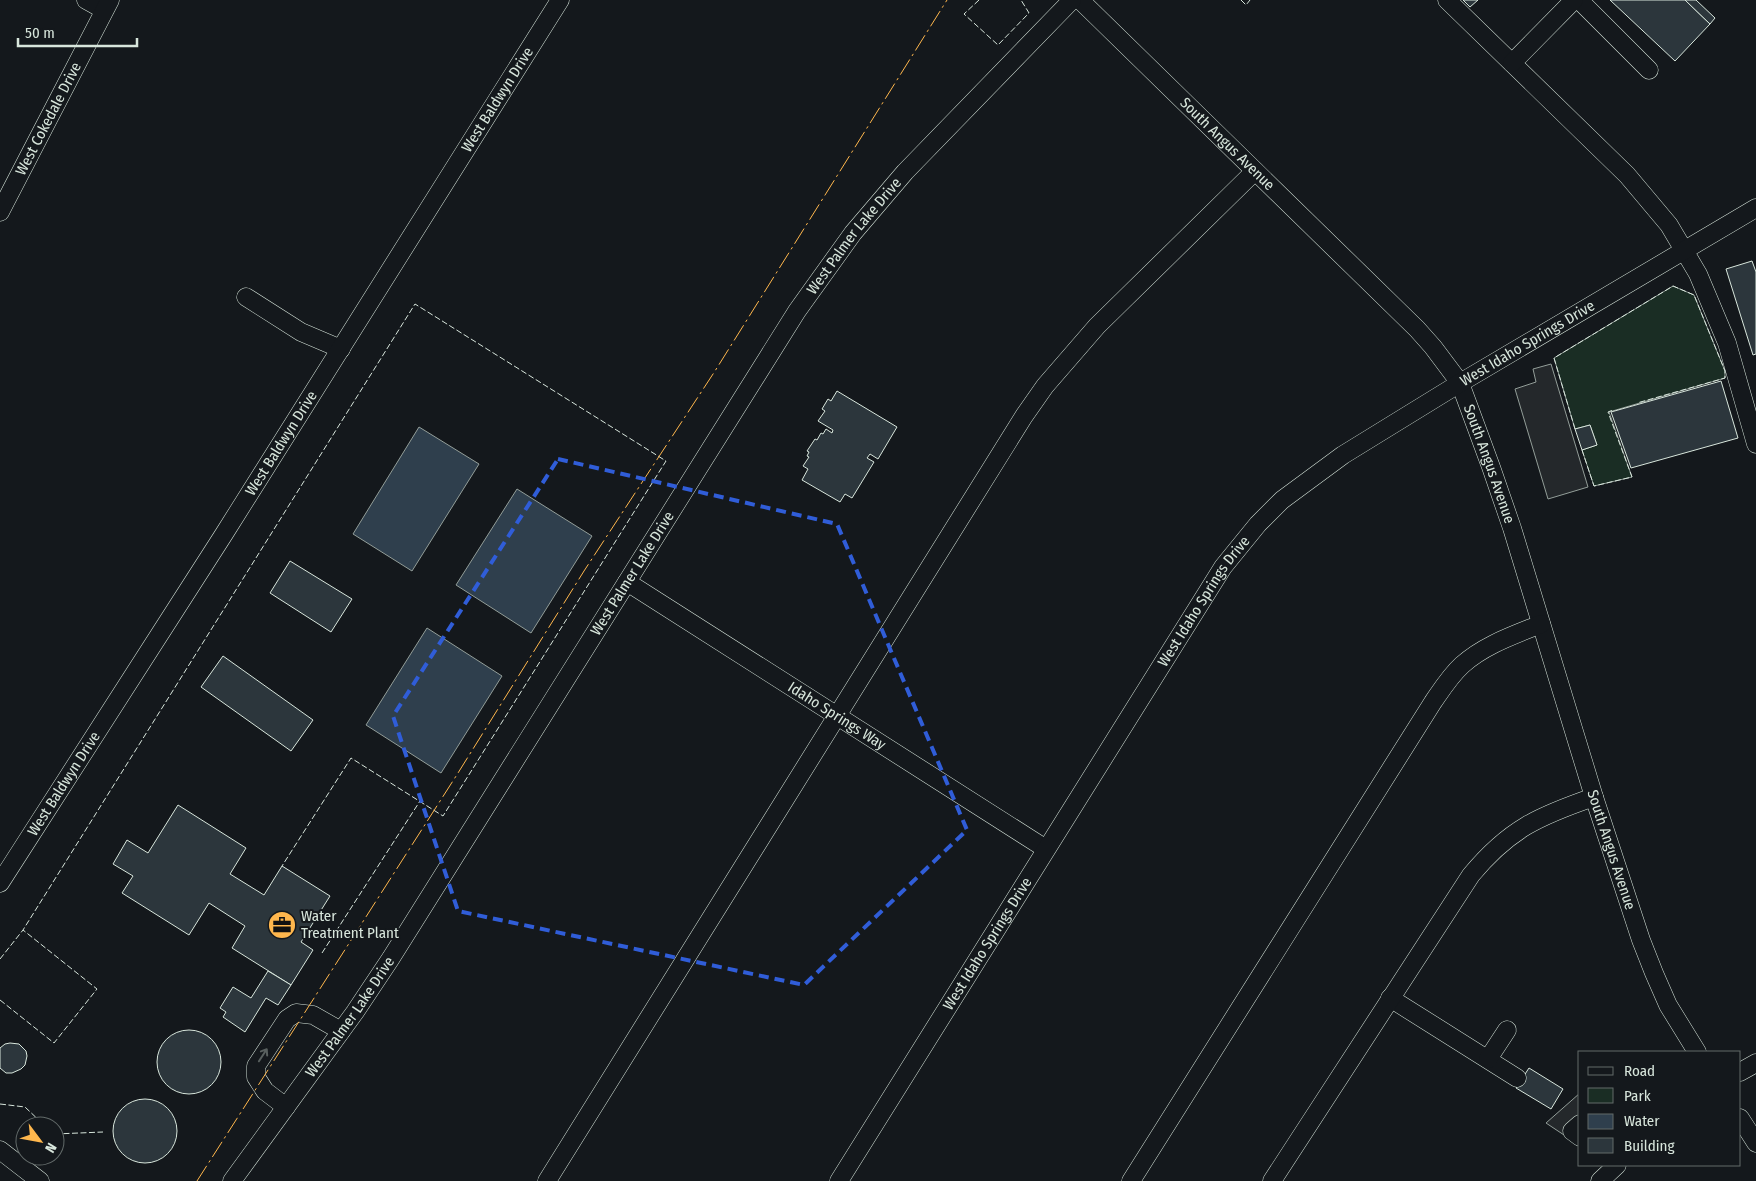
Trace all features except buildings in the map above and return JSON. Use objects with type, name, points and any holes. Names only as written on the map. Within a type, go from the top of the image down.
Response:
[{"type":"street","points":[[86,0],[107,5]]},
{"type":"street","name":"West Baldwyn Drive","points":[[0,883],[341,349],[560,0]]},
{"type":"street","name":"West Palmer Lake Drive","points":[[232,1181],[341,1031],[391,958],[797,311],[853,233],[905,172],[1072,0]]},
{"type":"street","name":"South Angus Avenue","points":[[1080,0],[1417,330],[1438,353],[1460,383],[1492,467],[1594,797],[1654,973],[1672,1012],[1696,1051]]},
{"type":"street","points":[[1447,0],[1627,175],[1668,225],[1698,274],[1727,343],[1755,438]]},
{"type":"street","points":[[1512,63],[1574,0]]},
{"type":"street","points":[[1580,0],[1649,70]]},
{"type":"street","name":"West Cokedale Drive","points":[[0,212],[107,5]]},
{"type":"street","points":[[547,1181],[1045,386],[1097,326],[1256,171]]},
{"type":"street","name":"West Idaho Springs Drive","points":[[839,1181],[1223,567],[1258,524],[1282,500],[1343,455],[1460,383],[1756,208]]},
{"type":"street","points":[[246,297],[301,332],[341,349]]},
{"type":"street","name":"Idaho Springs Way","points":[[627,582],[1046,849]]},
{"type":"street","points":[[1131,1181],[1449,679],[1476,654],[1540,624]]},
{"type":"street","points":[[1272,1181],[1471,875],[1489,854],[1533,820],[1559,808],[1594,797]]},
{"type":"street","points":[[1390,998],[1517,1078]]},
{"type":"street","points":[[286,1107],[265,1091],[256,1078],[256,1066],[287,1018],[296,1013],[313,1015],[341,1031]]},
{"type":"street","points":[[1488,1059],[1507,1030]]},
{"type":"street","points":[[1741,1071],[1756,1063]]},
{"type":"street","points":[[1741,1120],[1756,1143]]},
{"type":"street","points":[[1578,1126],[1572,1131],[1578,1136]]},
{"type":"street","points":[[0,1150],[40,1181]]},
{"type":"street","points":[[1600,1181],[1614,1166]]},
{"type":"highlighted area","points":[[558,459],[837,524],[967,830],[804,985],[458,911],[393,716]]},
{"type":"green space","points":[[1673,286],[1694,295],[1725,371],[1725,378],[1609,412],[1632,477],[1594,486],[1582,450],[1597,445],[1590,425],[1575,429],[1554,358]]},
{"type":"shaded area","points":[[1551,364],[1588,487],[1548,499],[1515,389],[1536,382],[1533,369]]},
{"type":"shaded area","points":[[1578,1095],[1578,1137],[1573,1141],[1546,1123]]},
{"type":"water","points":[[419,427],[479,464],[412,571],[353,534]]},
{"type":"water","points":[[517,489],[592,536],[531,633],[456,585]]},
{"type":"water","points":[[427,628],[502,676],[441,773],[366,725]]},
{"type":"fence","points":[[979,0],[964,14],[998,45],[1029,13],[1021,0]]},
{"type":"fence","points":[[1241,0],[1246,5],[1250,0]]},
{"type":"fence","points":[[1575,429],[1554,358],[1673,286],[1694,295],[1725,371],[1725,378],[1637,403]]},
{"type":"fence","points":[[0,959],[23,930],[415,304],[666,461],[443,816],[351,758],[282,866]]},
{"type":"fence","points":[[1582,450],[1594,486],[1632,477],[1608,412],[1613,410]]},
{"type":"fence","points":[[322,953],[420,801]]},
{"type":"fence","points":[[0,1000],[54,1043],[97,989],[23,930]]},
{"type":"fence","points":[[0,1104],[25,1107],[34,1116]]},
{"type":"fence","points":[[65,1134],[103,1132]]},
{"type":"power","points":[[197,1181],[458,773],[584,571],[715,371],[947,0]]},
{"type":"place","name":"Water Treatment Plant","points":[[282,925]]}]
